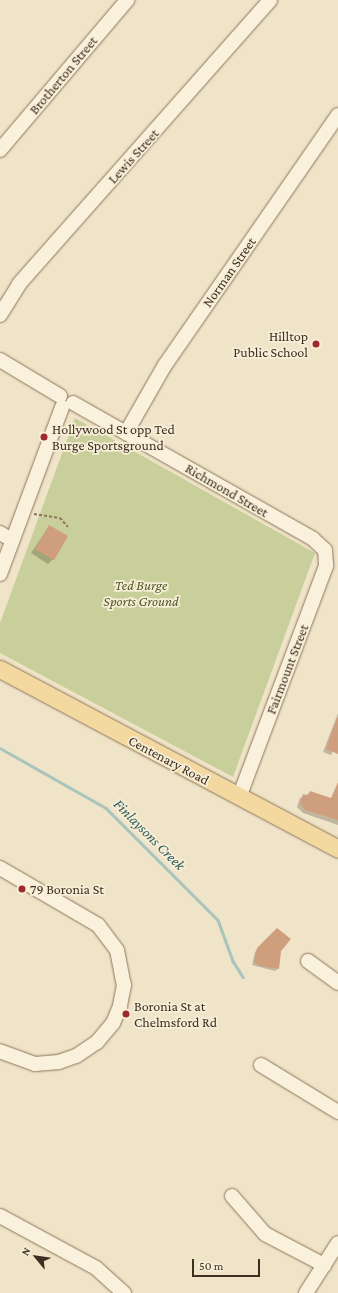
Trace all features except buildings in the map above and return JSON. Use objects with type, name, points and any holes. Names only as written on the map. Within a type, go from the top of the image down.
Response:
[{"type":"main road","name":"Centenary Road","points":[[0,670],[338,849]]},
{"type":"street","name":"Brotherton Street","points":[[0,150],[126,0]]},
{"type":"street","name":"Lewis Street","points":[[0,315],[19,284],[270,0]]},
{"type":"street","name":"Norman Street","points":[[126,432],[165,364],[338,115]]},
{"type":"street","name":"Richmond Street","points":[[0,360],[65,402],[126,432],[317,543]]},
{"type":"street","points":[[0,574],[6,537],[65,402]]},
{"type":"street","name":"Fairmount Street","points":[[238,797],[326,566],[325,550],[317,543]]},
{"type":"street","points":[[0,868],[80,912],[110,937],[121,962],[124,985],[120,1006],[113,1023],[91,1048],[59,1062],[26,1062],[0,1051]]},
{"type":"street","points":[[308,961],[338,984]]},
{"type":"street","points":[[261,1064],[338,1112]]},
{"type":"street","points":[[232,1196],[265,1234],[324,1264]]},
{"type":"street","points":[[0,1216],[96,1268],[124,1293]]},
{"type":"street","points":[[306,1293],[338,1243]]},
{"type":"path","points":[[34,514],[60,518],[68,527]]},
{"type":"green space","name":"Ted Burge Sports Ground","points":[[75,418],[315,553],[233,777],[0,653],[0,623]]},
{"type":"waterway","name":"Finlaysons Creek","points":[[0,748],[106,808],[218,920],[233,961],[243,977]]},
{"type":"place","name":"Hilltop Public School","points":[[316,344]]},
{"type":"place","name":"Hollywood St opp Ted Burge Sportsground","points":[[44,437]]},
{"type":"place","name":"79 Boronia St","points":[[22,889]]},
{"type":"place","name":"Boronia St at Chelmsford Rd","points":[[126,1014]]}]
